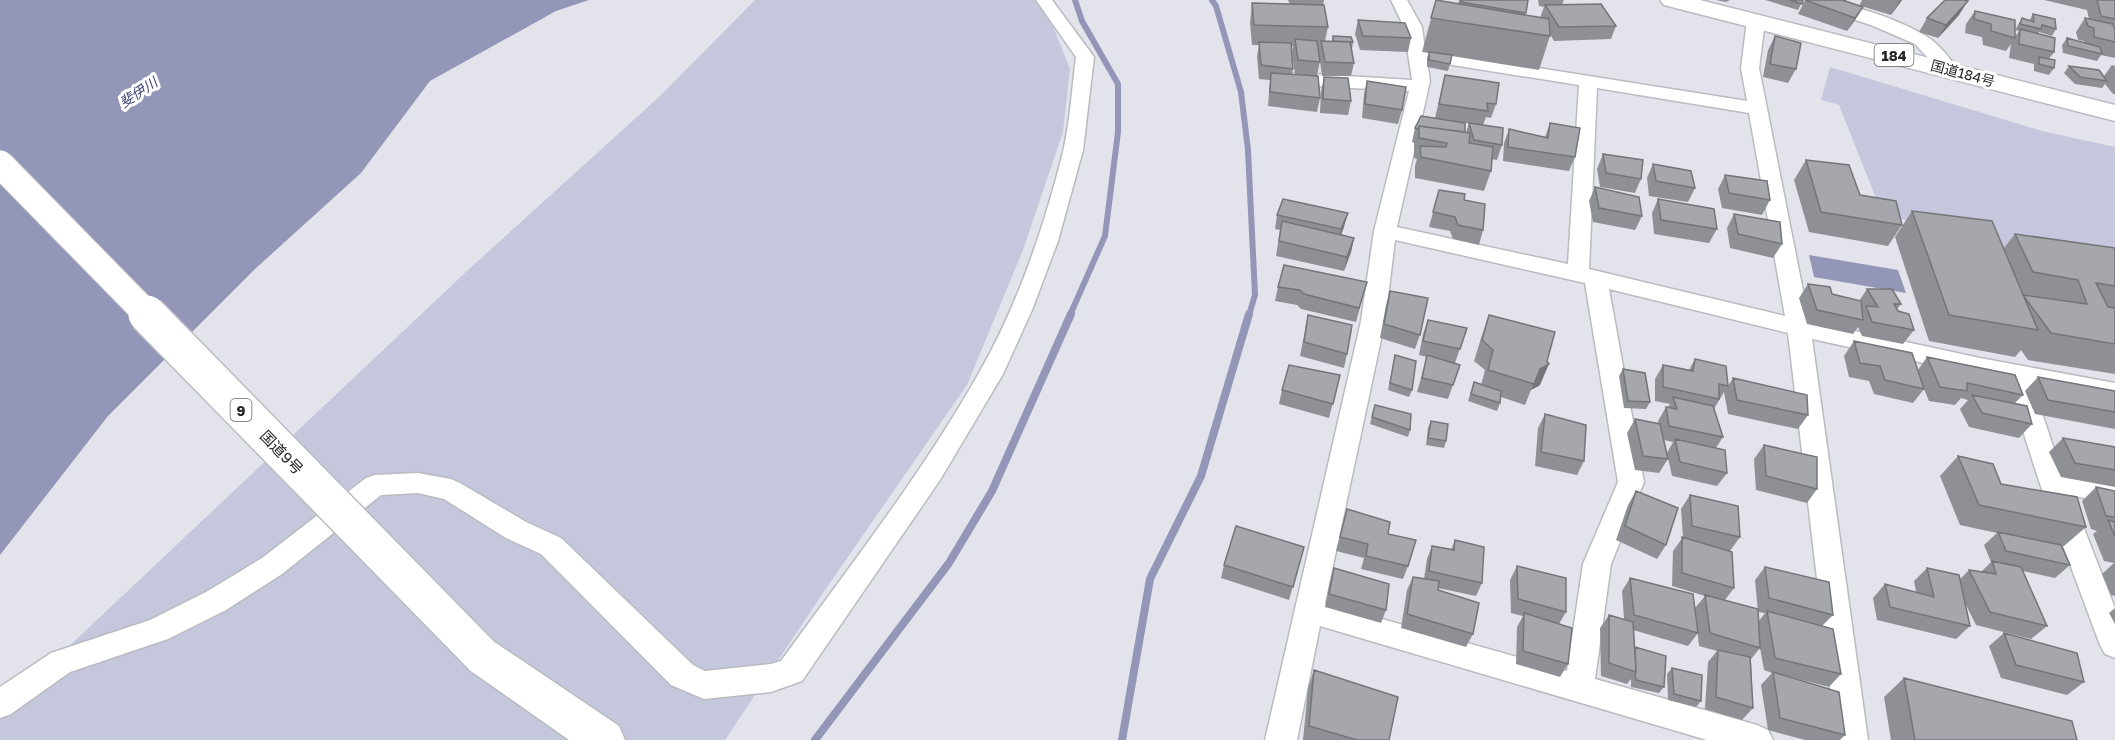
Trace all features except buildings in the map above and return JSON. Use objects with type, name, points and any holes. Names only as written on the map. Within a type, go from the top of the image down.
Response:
[{"type":"highway","name":"国道184号","points":[[1672,0],[2115,113]]},
{"type":"highway","name":"国道9号","points":[[0,164],[563,740]]},
{"type":"highway","name":"9","points":[[482,656],[604,740]]},
{"type":"street","points":[[0,704],[61,662],[158,630],[216,601],[272,566],[375,484],[418,483],[451,490],[516,530],[551,546],[682,675],[704,685],[771,678],[791,671],[931,473],[991,374],[1021,310],[1047,241],[1073,150],[1085,57],[1044,0]]},
{"type":"street","points":[[1281,740],[1373,321],[1385,231],[1420,86],[1413,27],[1399,0]]},
{"type":"street","points":[[1811,0],[1877,21],[1922,40],[1948,69]]},
{"type":"street","points":[[1756,21],[1750,68],[1798,328],[1852,740]]},
{"type":"street","points":[[1417,53],[1758,109]]},
{"type":"street","points":[[1295,79],[1420,86]]},
{"type":"street","points":[[1579,689],[1597,564],[1631,482],[1587,276],[1588,82]]},
{"type":"street","points":[[1385,231],[1587,276],[1798,328],[2017,376],[2115,393]]},
{"type":"street","points":[[2017,376],[2052,481],[2115,645]]},
{"type":"street","points":[[2052,481],[2115,494]]},
{"type":"street","points":[[1308,610],[1757,740]]},
{"type":"shaded area","points":[[755,0],[1037,0],[1051,21],[1070,69],[1063,132],[1023,250],[967,385],[825,590],[725,740],[0,740],[0,693],[64,651],[467,271],[660,96]]},
{"type":"shaded area","points":[[1830,67],[2046,132],[2115,147],[2115,268],[1980,245],[1965,230],[1883,216],[1839,105],[1821,100]]},
{"type":"water","name":"斐伊川","points":[[0,0],[589,0],[556,11],[430,81],[361,173],[255,269],[108,416],[0,555]]},
{"type":"water","points":[[1809,255],[1898,270],[1906,293],[1814,277]]},
{"type":"waterway","points":[[1070,315],[1105,236],[1118,132],[1118,84],[1082,21],[1075,0]]},
{"type":"waterway","points":[[1212,0],[1216,6],[1241,92],[1248,150],[1255,295],[1249,315]]},
{"type":"waterway","points":[[815,740],[949,563],[992,491],[1071,314]]},
{"type":"waterway","points":[[1122,740],[1150,579],[1201,476],[1249,314]]}]
